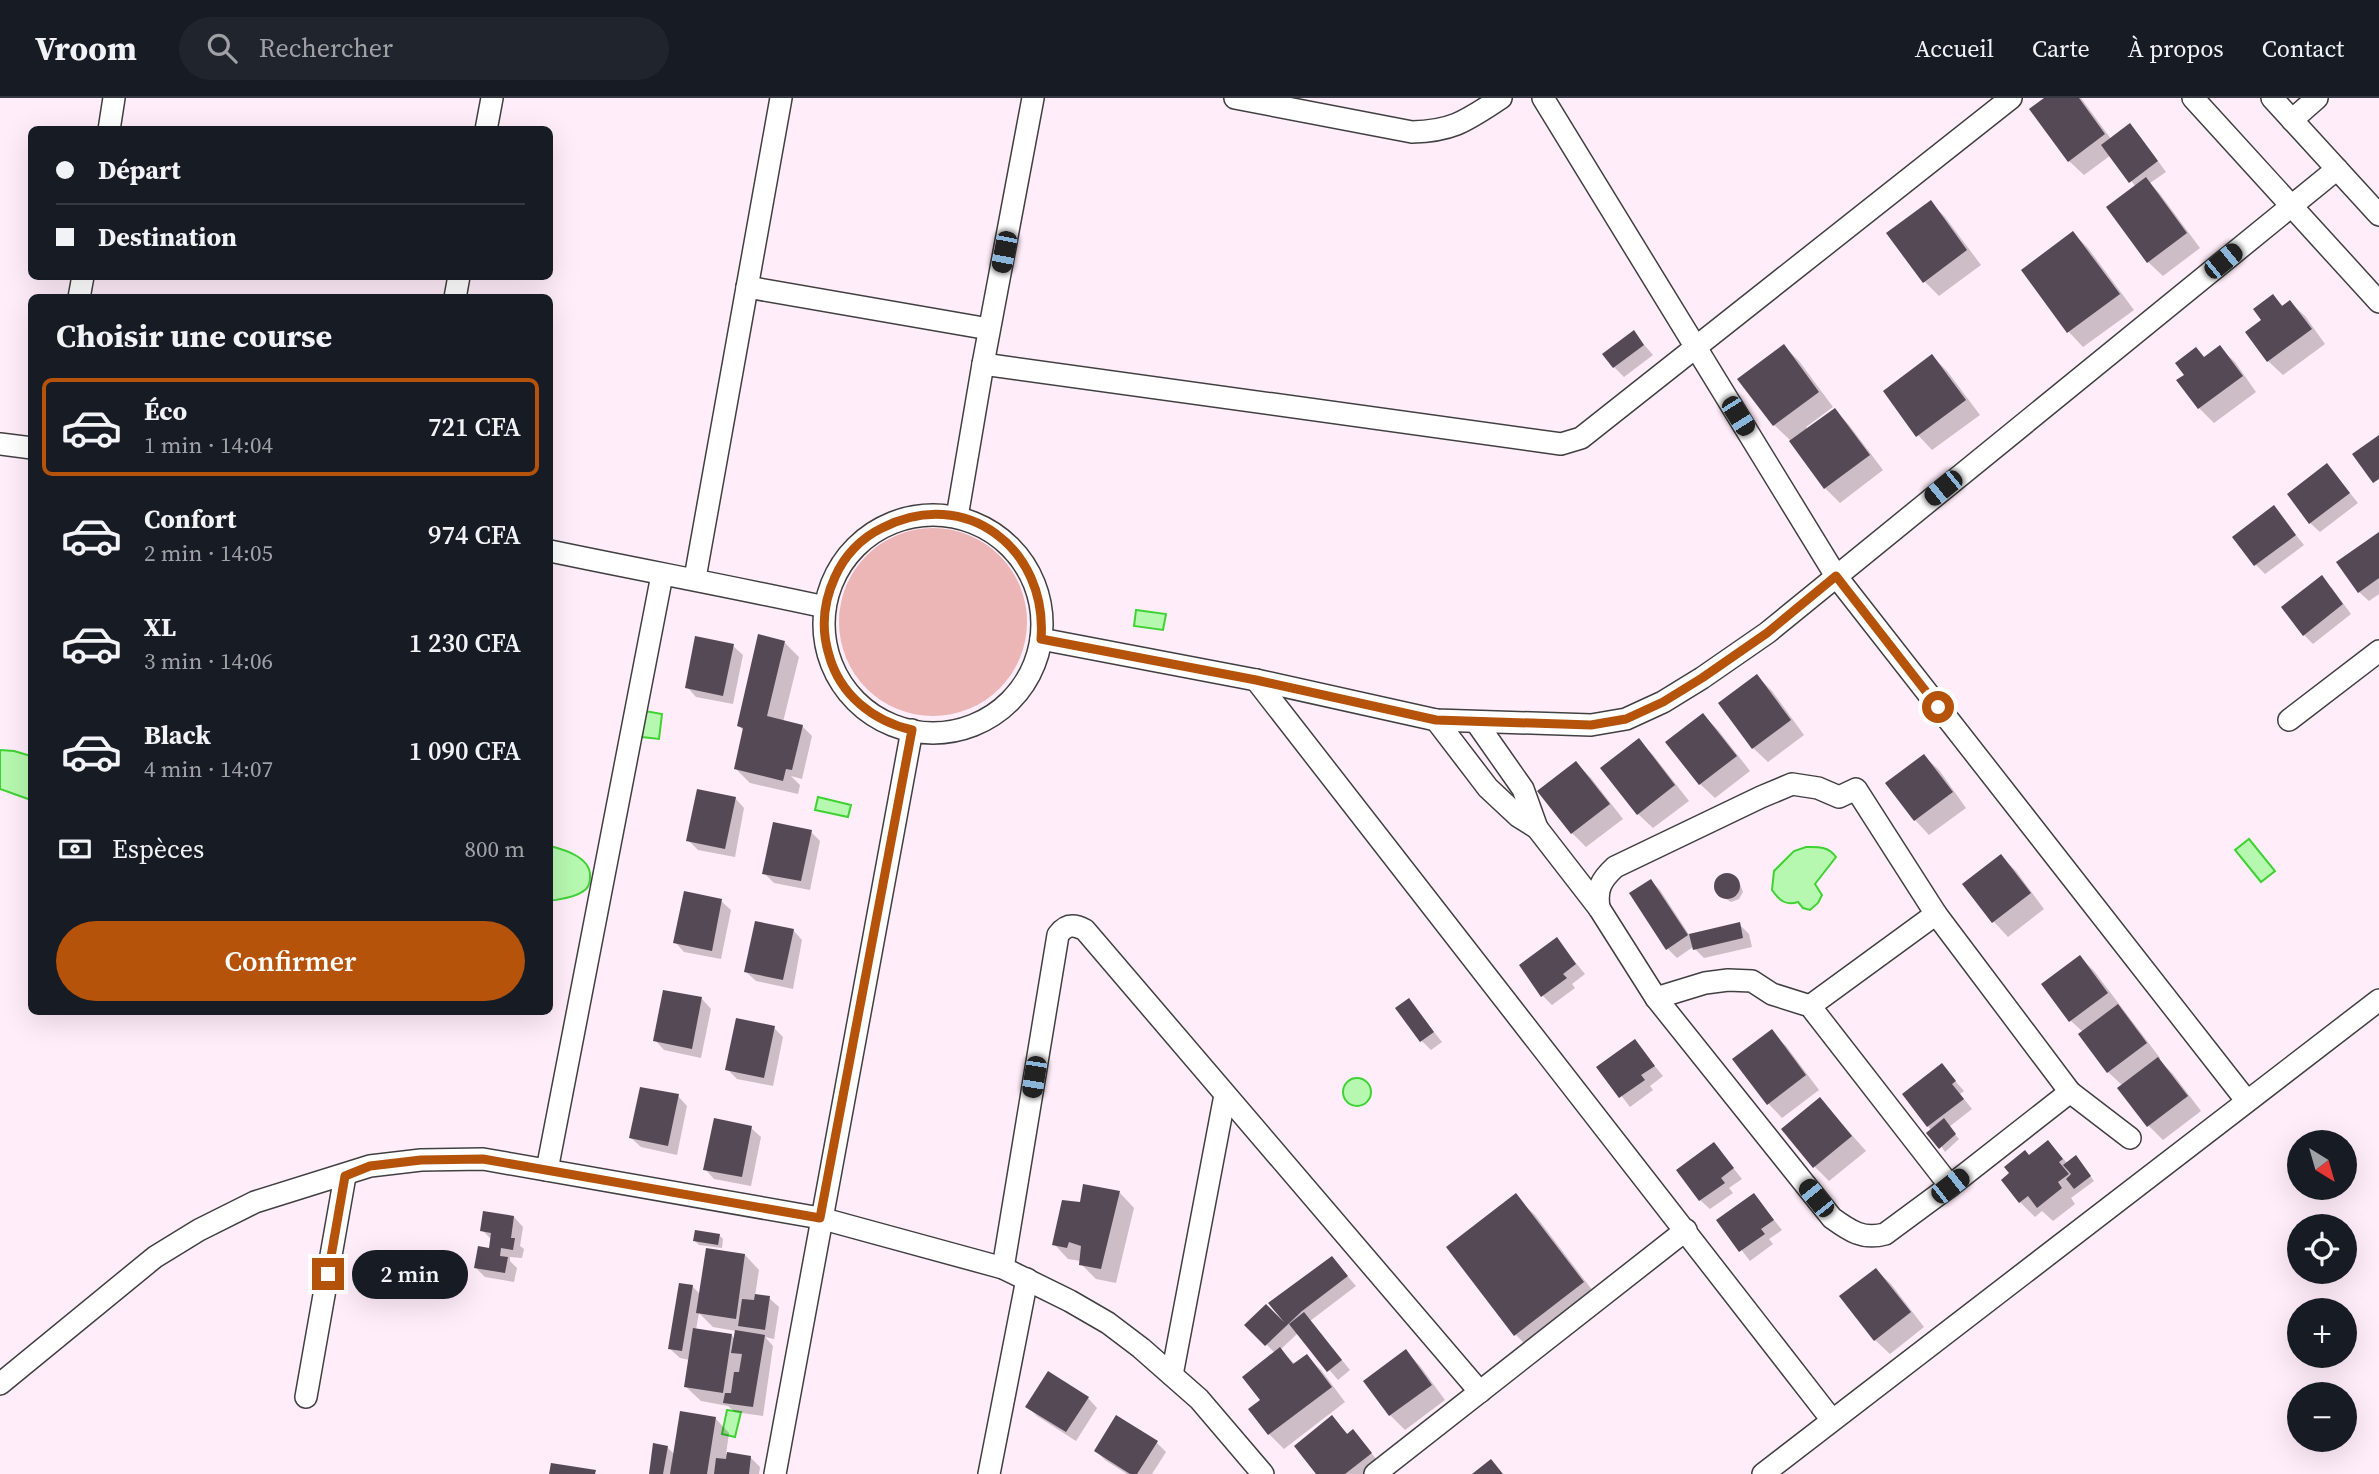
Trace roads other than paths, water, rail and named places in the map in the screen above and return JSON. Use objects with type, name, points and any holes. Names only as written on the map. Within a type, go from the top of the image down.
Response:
[{"type":"street","points":[[109,126],[114,98]]},
{"type":"street","points":[[487,126],[492,98]]},
{"type":"street","points":[[695,578],[781,98]]},
{"type":"street","points":[[957,517],[1033,98]]},
{"type":"street","points":[[1235,98],[1412,132],[1438,132],[1461,124],[1501,98]]},
{"type":"street","points":[[1543,98],[1836,576],[2246,1100]]},
{"type":"street","points":[[983,364],[1561,444],[1580,438],[2011,98]]},
{"type":"street","points":[[2193,98],[2379,302]]},
{"type":"street","points":[[2272,98],[2379,215]]},
{"type":"street","points":[[2292,120],[2317,98]]},
{"type":"street","points":[[1041,639],[1256,680],[1436,720],[1591,725],[1626,719],[1663,702],[1740,653],[2337,169]]},
{"type":"street","points":[[747,287],[989,329]]},
{"type":"street","points":[[0,444],[28,448]]},
{"type":"street","points":[[930,514],[957,517],[986,528],[1002,538],[1026,566],[1040,601],[1041,639],[1037,658],[1018,691],[990,716],[954,731],[936,733],[912,730],[880,720],[864,709],[840,681],[826,646],[825,607],[842,564],[861,542],[876,531],[893,522],[912,517],[930,514]]},
{"type":"street","points":[[553,552],[662,575],[695,578],[825,607]]},
{"type":"street","points":[[547,1170],[662,575]]},
{"type":"street","points":[[2289,720],[2379,651]]},
{"type":"street","points":[[1256,680],[1832,1420]]},
{"type":"street","points":[[1436,720],[1495,795],[1518,816],[1537,828]]},
{"type":"street","points":[[1476,722],[1523,789],[1537,828],[1599,908],[1656,998],[1832,1218],[1853,1233],[1875,1237],[1885,1234],[2070,1092]]},
{"type":"street","points":[[775,1474],[820,1218],[912,730]]},
{"type":"street","points":[[1599,908],[1599,887],[1603,878],[1615,867],[1760,797],[1793,784],[1818,788],[1839,797],[1856,789],[1936,914],[2070,1092],[2130,1138]]},
{"type":"street","points":[[1810,1006],[1936,914]]},
{"type":"street","points":[[1003,1268],[1051,967],[1058,935],[1069,925],[1085,930],[1480,1392]]},
{"type":"street","points":[[1656,998],[1705,983],[1752,981],[1772,994],[1810,1006],[1950,1186]]},
{"type":"street","points":[[1763,1474],[2379,1000]]},
{"type":"street","points":[[1172,1375],[1225,1095]]},
{"type":"street","points":[[0,1384],[155,1257],[199,1230],[255,1202],[370,1166],[421,1160],[483,1159],[820,1218],[1003,1268],[1108,1323],[1199,1399],[1263,1474]]},
{"type":"street","points":[[306,1397],[345,1176]]},
{"type":"street","points":[[1375,1474],[1686,1230]]},
{"type":"street","points":[[989,1474],[1027,1279]]}]
